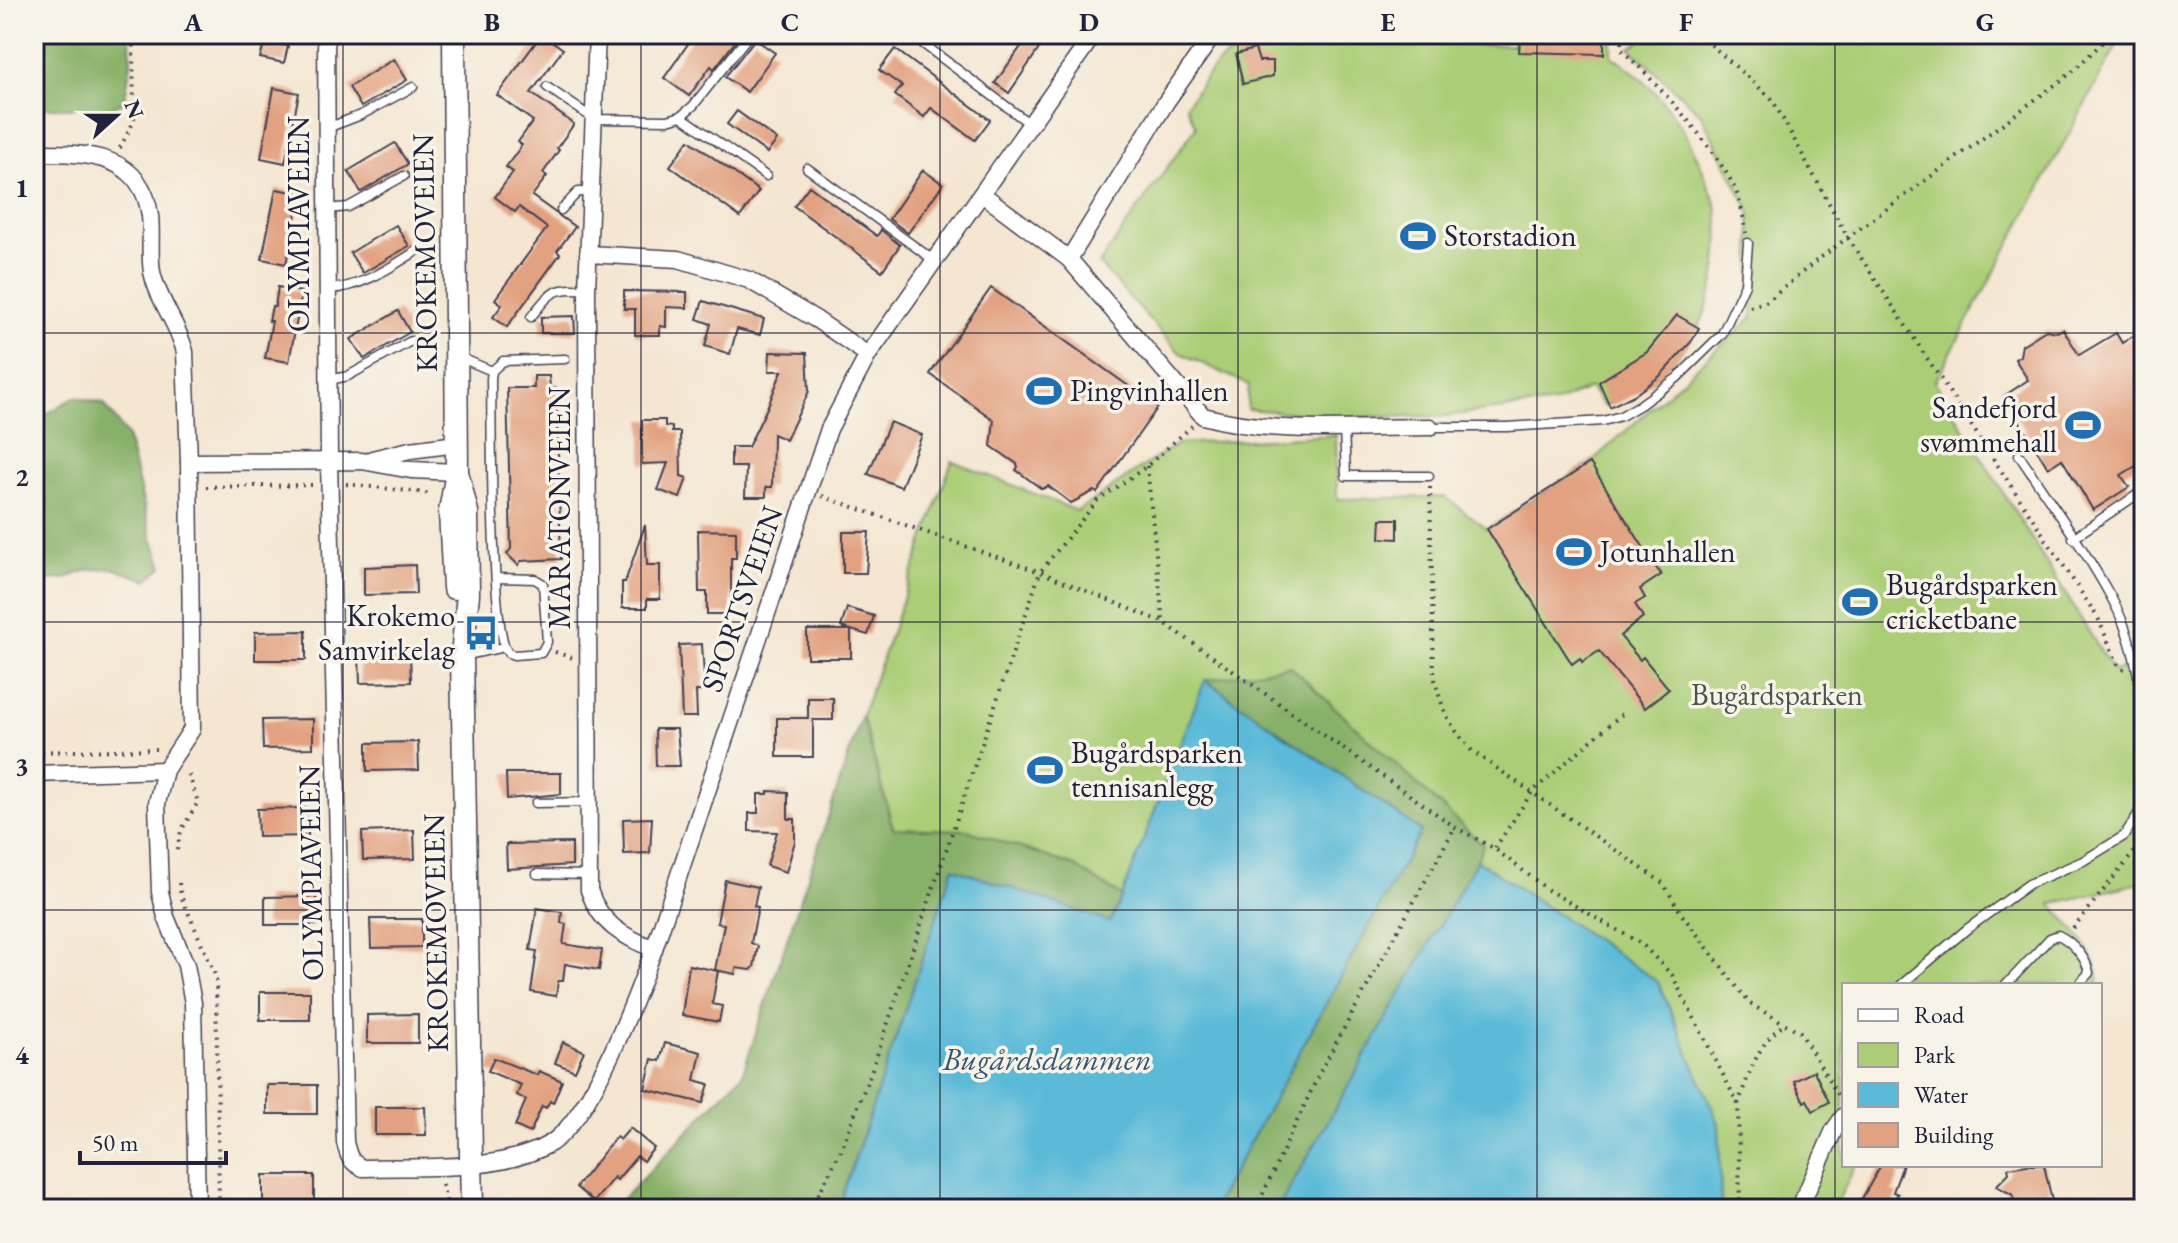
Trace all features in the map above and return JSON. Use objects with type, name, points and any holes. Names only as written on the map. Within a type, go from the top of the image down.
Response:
[{"type":"main road","name":"KROKEMOVEIEN","points":[[454,34],[457,472],[467,512],[468,594],[462,656],[472,1209]]},
{"type":"street","name":"OLYMPIAVEIEN","points":[[326,34],[329,461],[345,1142],[349,1157],[354,1164],[363,1168],[471,1164]]},
{"type":"street","name":"MARATONVEIEN","points":[[597,34],[587,290],[589,890],[603,919],[627,938],[654,949]]},
{"type":"street","name":"SPORTSVEIEN","points":[[471,1164],[505,1160],[551,1143],[564,1131],[603,1070],[626,1024],[654,949],[829,429],[846,393],[868,355],[1094,34]]},
{"type":"street","points":[[1069,259],[1166,102],[1214,34]]},
{"type":"street","points":[[34,153],[95,155],[113,161],[131,176],[146,200],[150,216],[152,270],[158,292],[181,337],[186,372],[189,462],[192,729],[165,770],[157,803],[160,892],[166,917],[186,965],[193,1003],[197,1209]]},
{"type":"street","points":[[982,194],[1069,259],[1203,416],[1232,424],[1276,427],[1430,427]]},
{"type":"street","points":[[588,254],[678,259],[749,280],[817,320],[868,355]]},
{"type":"street","points":[[362,461],[457,444]]},
{"type":"street","points":[[189,462],[362,461],[411,470],[457,472]]},
{"type":"street","points":[[34,774],[165,770]]},
{"type":"street","points":[[1799,1209],[1834,1130],[1842,1119]]},
{"type":"lane","points":[[910,34],[1031,125]]},
{"type":"lane","points":[[547,87],[594,119],[668,120],[681,116],[693,106],[749,35]]},
{"type":"lane","points":[[327,128],[361,115],[413,87]]},
{"type":"lane","points":[[681,116],[766,176]]},
{"type":"lane","points":[[807,168],[936,262]]},
{"type":"lane","points":[[327,209],[348,207],[404,176]]},
{"type":"lane","points":[[561,210],[578,192],[591,192]]},
{"type":"lane","points":[[1430,427],[1507,427],[1603,421],[1621,416],[1677,378],[1722,334],[1735,312],[1745,284],[1748,243]]},
{"type":"lane","points":[[328,289],[349,286],[368,278],[418,250]]},
{"type":"lane","points":[[531,317],[556,290],[587,290]]},
{"type":"lane","points":[[329,380],[348,376],[411,341]]},
{"type":"lane","points":[[455,356],[492,371]]},
{"type":"lane","points":[[496,578],[540,580],[545,590],[545,649],[537,654],[514,655],[504,647],[496,578],[492,371],[496,364],[509,360],[565,359]]},
{"type":"lane","points":[[1344,427],[1346,476],[1429,476]]},
{"type":"lane","points":[[2019,455],[2113,600],[2128,636],[2141,684],[2144,717]]},
{"type":"lane","points":[[2073,538],[2144,490]]},
{"type":"lane","points":[[462,656],[504,647]]},
{"type":"lane","points":[[536,803],[589,802]]},
{"type":"lane","points":[[1903,983],[1967,929],[2029,884],[2083,861],[2124,836],[2144,805]]},
{"type":"lane","points":[[537,874],[589,875]]},
{"type":"lane","points":[[2008,983],[2050,938],[2058,935],[2065,938],[2087,963],[2089,973],[2080,983]]},
{"type":"path","points":[[113,161],[134,121],[133,34]]},
{"type":"path","points":[[1622,34],[1622,50],[1693,127],[1731,180],[1742,207],[1748,243]]},
{"type":"path","points":[[1699,34],[1772,99],[1848,238],[2098,618],[2118,665],[2141,684]]},
{"type":"path","points":[[1735,312],[1768,301],[2070,74],[2111,34]]},
{"type":"path","points":[[811,1209],[841,1150],[874,1064],[1040,572],[1097,501],[1147,466],[1203,416]]},
{"type":"path","points":[[1982,438],[2019,455]]},
{"type":"path","points":[[1147,466],[1163,622]]},
{"type":"path","points":[[1429,476],[1434,676],[1441,706],[1452,729],[1472,751],[1663,883],[1683,916],[1750,1004],[1800,1032],[1842,1100]]},
{"type":"path","points":[[808,491],[1040,572],[1163,622],[1455,827],[1495,849],[1548,890],[1643,945],[1672,975],[1738,1104]]},
{"type":"path","points":[[1495,849],[1532,792],[1622,714]]},
{"type":"path","points":[[34,752],[179,748]]},
{"type":"path","points":[[1256,1209],[1320,1072],[1455,827]]},
{"type":"path","points":[[2065,938],[2144,840]]},
{"type":"path","points":[[1740,1209],[1738,1104],[1754,1061],[1777,1029],[1785,1024]]},
{"type":"path","points":[[438,1166],[448,1209]]},
{"type":"green space","points":[[34,34],[130,34],[131,64],[124,103],[109,108],[34,108]]},
{"type":"green space","name":"Storstadion","points":[[1515,34],[1612,34],[1612,57],[1644,81],[1670,111],[1700,163],[1715,203],[1719,238],[1716,268],[1700,324],[1671,362],[1618,399],[1604,406],[1590,388],[1555,403],[1444,416],[1339,417],[1247,409],[1249,385],[1180,353],[1099,264],[1196,127],[1186,105],[1212,70],[1228,55],[1270,41],[1514,45]]},
{"type":"green space","name":"Bugårdsparken","points":[[1650,34],[2123,34],[1935,382],[2113,671],[2144,666],[2144,882],[2051,904],[2090,952],[2098,983],[1842,983],[1842,1167],[1855,1167],[1834,1209],[1721,1209],[1719,1124],[1658,982],[1477,860],[1421,831],[1206,680],[1122,896],[893,828],[862,715],[952,461],[1077,511],[1177,444],[1336,435],[1337,499],[1445,497],[1487,529],[1590,463],[1753,317],[1750,212],[1701,114],[1630,48]]},
{"type":"green space","points":[[74,397],[104,404],[127,436],[152,539],[163,566],[147,580],[112,568],[88,570],[63,579],[34,580],[34,422]]},
{"type":"green space","points":[[1290,666],[1483,845],[1278,1209],[1213,1209],[1421,831],[1206,680]]},
{"type":"green space","points":[[862,715],[893,828],[967,830],[1072,865],[1122,896],[1110,923],[953,869],[838,1209],[613,1209],[742,1075]]},
{"type":"water","name":"Bugårdsdammen","points":[[1205,680],[1421,831],[1213,1209],[838,1209],[953,868],[1110,922]]},
{"type":"water","points":[[1477,860],[1658,982],[1719,1124],[1721,1209],[1278,1209]]},
{"type":"building","points":[[542,34],[563,49],[531,93],[574,124],[543,173],[547,176],[532,196],[575,227],[557,251],[560,254],[507,327],[493,317],[502,305],[495,299],[547,228],[519,207],[515,212],[495,197],[513,172],[506,167],[522,145],[518,142],[533,121],[497,95]]},
{"type":"building","points":[[695,34],[741,34],[714,69],[711,66],[689,96],[664,78]]},
{"type":"building","points":[[1030,34],[1049,34],[1009,93],[995,83]]},
{"type":"building","points":[[1520,34],[1604,34],[1604,54],[1519,52]]},
{"type":"building","points":[[755,39],[775,53],[747,92],[725,77]]},
{"type":"building","points":[[265,41],[288,46],[284,63],[260,58]]},
{"type":"building","points":[[895,49],[990,120],[975,140],[931,108],[924,117],[895,95],[902,86],[879,70]]},
{"type":"building","points":[[1255,49],[1259,61],[1273,61],[1273,76],[1243,84],[1236,54]]},
{"type":"building","points":[[394,59],[407,80],[361,107],[349,87]]},
{"type":"building","points":[[274,88],[299,93],[285,163],[261,158]]},
{"type":"building","points":[[737,111],[777,140],[767,153],[727,124]]},
{"type":"building","points":[[689,140],[759,191],[740,217],[670,166]]},
{"type":"building","points":[[395,143],[408,164],[361,192],[348,171]]},
{"type":"building","points":[[923,170],[943,184],[908,233],[889,219]]},
{"type":"building","points":[[809,186],[877,236],[881,230],[900,245],[882,271],[794,206]]},
{"type":"building","points":[[276,189],[300,193],[286,264],[262,259]]},
{"type":"building","points":[[396,225],[409,246],[363,273],[350,253]]},
{"type":"building","points":[[278,287],[302,292],[289,362],[265,358],[272,321],[269,321]]},
{"type":"building","name":"Pingvinhallen","points":[[991,288],[1158,407],[1097,493],[1094,491],[1071,503],[1048,486],[1042,489],[1016,470],[1017,464],[991,446],[994,420],[930,374]]},
{"type":"building","points":[[624,291],[687,292],[687,308],[666,307],[666,327],[660,326],[660,335],[635,335],[635,309],[624,309]]},
{"type":"building","points":[[703,301],[764,319],[760,335],[737,329],[730,354],[705,346],[711,324],[697,319]]},
{"type":"building","points":[[398,311],[410,332],[364,359],[351,339]]},
{"type":"building","points":[[1677,315],[1699,328],[1691,342],[1660,376],[1636,394],[1610,407],[1599,382],[1647,352]]},
{"type":"building","points":[[574,316],[575,333],[541,333],[541,317]]},
{"type":"building","name":"Sandefjord svømmehall","points":[[2063,329],[2079,355],[2116,333],[2122,343],[2144,329],[2144,461],[2121,475],[2129,487],[2093,510],[2062,459],[2048,468],[2004,396],[2028,380],[2015,359],[2020,356],[2022,345],[2046,330],[2057,332]]},
{"type":"building","points":[[770,352],[807,353],[809,391],[786,440],[773,434],[772,487],[766,487],[766,497],[745,497],[746,467],[731,467],[731,447],[748,447],[767,408],[782,371],[769,371]]},
{"type":"building","points":[[534,376],[549,376],[550,388],[556,388],[561,559],[521,561],[518,565],[507,554],[511,549],[507,388],[534,388]]},
{"type":"building","points":[[642,420],[665,420],[665,426],[672,427],[672,432],[680,432],[681,476],[687,478],[680,498],[658,490],[668,463],[642,464]]},
{"type":"building","points":[[890,422],[922,435],[901,487],[868,474]]},
{"type":"building","name":"Jotunhallen","points":[[1590,463],[1661,575],[1640,589],[1645,598],[1635,604],[1643,617],[1620,636],[1640,660],[1643,657],[1669,689],[1645,708],[1599,651],[1582,662],[1580,658],[1572,664],[1487,529]]},
{"type":"building","points":[[1381,519],[1398,519],[1398,539],[1380,538]]},
{"type":"building","points":[[645,525],[647,565],[660,565],[660,599],[647,599],[647,608],[622,608],[622,582],[625,582]]},
{"type":"building","points":[[698,530],[736,531],[736,558],[731,558],[731,614],[707,614],[707,592],[699,592]]},
{"type":"building","points":[[843,532],[869,532],[866,573],[843,573]]},
{"type":"building","points":[[415,565],[416,594],[364,595],[364,567]]},
{"type":"building","points":[[847,608],[874,616],[868,635],[841,627]]},
{"type":"building","points":[[807,630],[851,630],[851,658],[807,658]]},
{"type":"building","points":[[306,631],[306,660],[255,660],[255,632]]},
{"type":"building","points":[[702,644],[705,691],[696,691],[697,717],[682,717],[679,645]]},
{"type":"building","points":[[410,654],[411,682],[360,683],[359,655]]},
{"type":"building","points":[[808,698],[833,698],[833,720],[813,720],[813,757],[777,757],[777,718],[808,718]]},
{"type":"building","points":[[313,719],[313,748],[263,749],[262,720]]},
{"type":"building","points":[[655,729],[677,729],[680,766],[656,766]]},
{"type":"building","points":[[418,742],[419,770],[367,771],[367,743]]},
{"type":"building","points":[[506,773],[561,773],[561,794],[507,799]]},
{"type":"building","points":[[768,791],[788,792],[788,819],[795,819],[795,841],[786,872],[767,866],[777,832],[749,831],[749,813],[758,813],[758,794],[768,794]]},
{"type":"building","points":[[307,808],[308,836],[258,837],[257,809]]},
{"type":"building","points":[[652,818],[650,853],[624,854],[623,819]]},
{"type":"building","points":[[414,830],[415,859],[363,860],[362,832]]},
{"type":"building","points":[[572,843],[572,865],[507,869],[506,844]]},
{"type":"building","points":[[725,880],[758,887],[754,906],[758,907],[751,943],[758,946],[754,967],[751,970],[736,968],[735,974],[715,970],[724,924],[717,923]]},
{"type":"building","points":[[316,896],[316,925],[265,925],[265,897]]},
{"type":"building","points":[[537,908],[562,912],[561,923],[566,924],[563,944],[602,950],[599,970],[565,964],[563,981],[558,981],[556,996],[531,992],[537,951],[530,950]]},
{"type":"building","points":[[370,919],[422,919],[422,947],[371,948]]},
{"type":"building","points":[[689,965],[718,971],[712,1004],[722,1006],[719,1022],[682,1015]]},
{"type":"building","points":[[260,992],[310,992],[310,1020],[260,1020]]},
{"type":"building","points":[[418,1014],[418,1043],[367,1043],[367,1015]]},
{"type":"building","points":[[563,1042],[584,1051],[575,1071],[555,1063]]},
{"type":"building","points":[[665,1043],[701,1052],[695,1080],[709,1084],[703,1103],[645,1089],[652,1059],[660,1061]]},
{"type":"building","points":[[494,1058],[562,1081],[553,1103],[550,1101],[546,1108],[542,1106],[530,1133],[515,1126],[526,1100],[517,1095],[521,1085],[488,1071]]},
{"type":"building","points":[[1814,1071],[1829,1102],[1813,1111],[1807,1100],[1804,1102],[1794,1081]]},
{"type":"building","points":[[267,1085],[317,1085],[317,1114],[267,1114]]},
{"type":"building","points":[[375,1107],[425,1107],[426,1135],[375,1135]]},
{"type":"building","points":[[630,1128],[654,1148],[643,1161],[637,1156],[617,1180],[614,1177],[594,1202],[576,1187],[616,1137],[620,1140]]},
{"type":"building","points":[[1880,1167],[1902,1167],[1893,1192],[1898,1194],[1889,1209],[1856,1209]]},
{"type":"building","points":[[2044,1167],[2052,1201],[2015,1208],[2013,1195],[1996,1186],[2009,1173],[2008,1168]]},
{"type":"building","points":[[263,1175],[314,1175],[314,1203],[263,1203]]},
{"type":"place","name":"Storstadion","points":[[1418,236]]},
{"type":"place","name":"Pingvinhallen","points":[[1044,391]]},
{"type":"place","name":"Sandefjord svømmehall","points":[[2083,425]]},
{"type":"place","name":"Jotunhallen","points":[[1574,552]]},
{"type":"place","name":"Bugårdsparken cricketbane","points":[[1860,602]]},
{"type":"place","name":"Krokemo Samvirkelag","points":[[481,633]]},
{"type":"place","name":"Bugårdsparken tennisanlegg","points":[[1045,770]]}]
